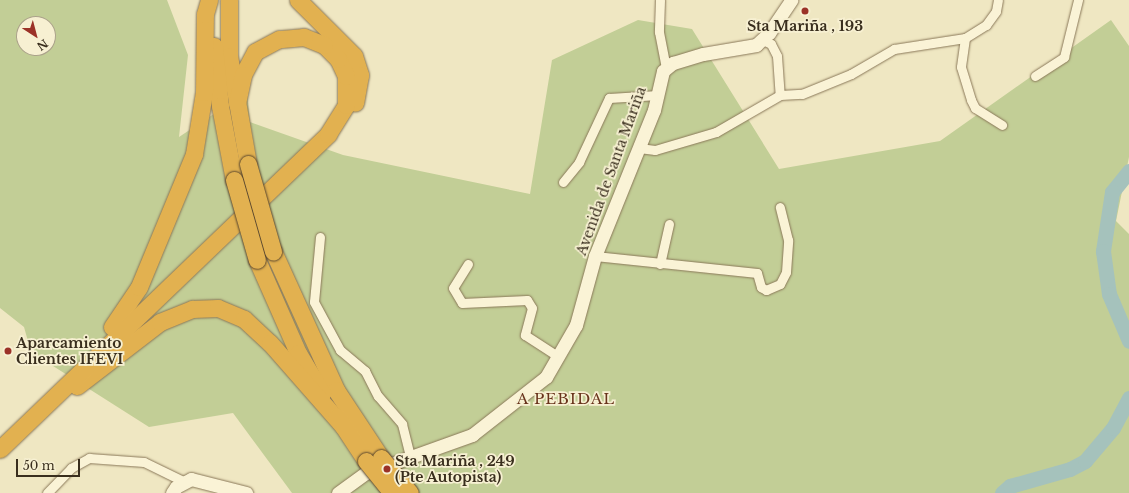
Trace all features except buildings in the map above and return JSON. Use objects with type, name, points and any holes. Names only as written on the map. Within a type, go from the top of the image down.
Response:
[{"type":"highway","points":[[210,0],[220,106],[234,180],[257,260],[298,353],[343,426]]},
{"type":"highway","points":[[57,391],[125,311],[161,242],[179,196],[201,124],[205,14],[210,0]]},
{"type":"highway","points":[[230,0],[229,56],[248,164],[272,251],[336,390],[392,493]]},
{"type":"highway","points":[[87,378],[160,304],[326,150],[353,115],[360,75],[354,56],[298,0]]},
{"type":"highway","points":[[4,446],[57,391],[328,134],[346,105],[346,76],[338,59],[324,46],[304,37],[279,39],[255,52],[243,76],[237,103]]},
{"type":"highway","points":[[4,446],[87,378],[160,322],[192,309],[218,308],[244,319],[270,343],[343,426],[374,459],[410,493]]},
{"type":"main road","points":[[666,67],[703,54],[742,50],[763,40],[790,0]]},
{"type":"main road","name":"Avenida de Santa Mariña","points":[[338,493],[366,473],[410,455],[452,443],[489,425],[546,376],[559,357],[581,311],[595,256],[639,148],[666,67]]},
{"type":"main road","points":[[172,493],[183,481],[202,480],[246,493]]},
{"type":"street","points":[[660,0],[659,32],[666,67]]},
{"type":"street","points":[[639,148],[654,150],[716,132],[780,95],[802,94],[851,74],[894,49],[965,38],[986,25],[996,11],[998,0]]},
{"type":"street","points":[[1035,76],[1064,57],[1078,0]]},
{"type":"street","points":[[965,38],[961,67],[971,100],[975,108],[1002,125]]},
{"type":"street","points":[[763,40],[771,44],[777,56],[780,95]]},
{"type":"street","points":[[562,182],[578,162],[609,98],[658,94]]},
{"type":"street","points":[[595,256],[757,273],[762,287],[766,290],[780,284],[786,272],[788,240],[780,207]]},
{"type":"street","points":[[660,264],[669,224]]},
{"type":"street","points":[[320,238],[314,302],[342,353],[365,371],[378,396],[402,424],[410,455]]},
{"type":"street","points":[[468,264],[453,288],[462,303],[527,300],[532,308],[525,335],[559,357]]},
{"type":"street","points":[[47,493],[71,468],[89,458],[144,462],[183,481]]},
{"type":"green space","points":[[0,0],[167,0],[188,55],[179,137],[247,92],[250,122],[343,155],[530,194],[552,60],[638,20],[692,29],[779,169],[940,141],[1111,20],[1129,46],[1129,157],[1116,221],[1129,234],[1129,493],[292,493],[233,413],[149,427],[31,352],[24,327],[0,308]]},
{"type":"waterway","points":[[1129,171],[1112,192],[1103,251],[1109,294],[1129,341]]},
{"type":"waterway","points":[[1002,493],[1010,486],[1070,469],[1085,461],[1113,428],[1129,398]]},
{"type":"place","name":"Sta Mariña , 193","points":[[805,11]]},
{"type":"place","name":"Aparcamiento Clientes IFEVI","points":[[8,351]]},
{"type":"place","name":"Sta Mariña , 249 (Pte Autopista)","points":[[387,469]]},
{"type":"district","name":"A PEBIDAL","points":[[566,399]]}]
